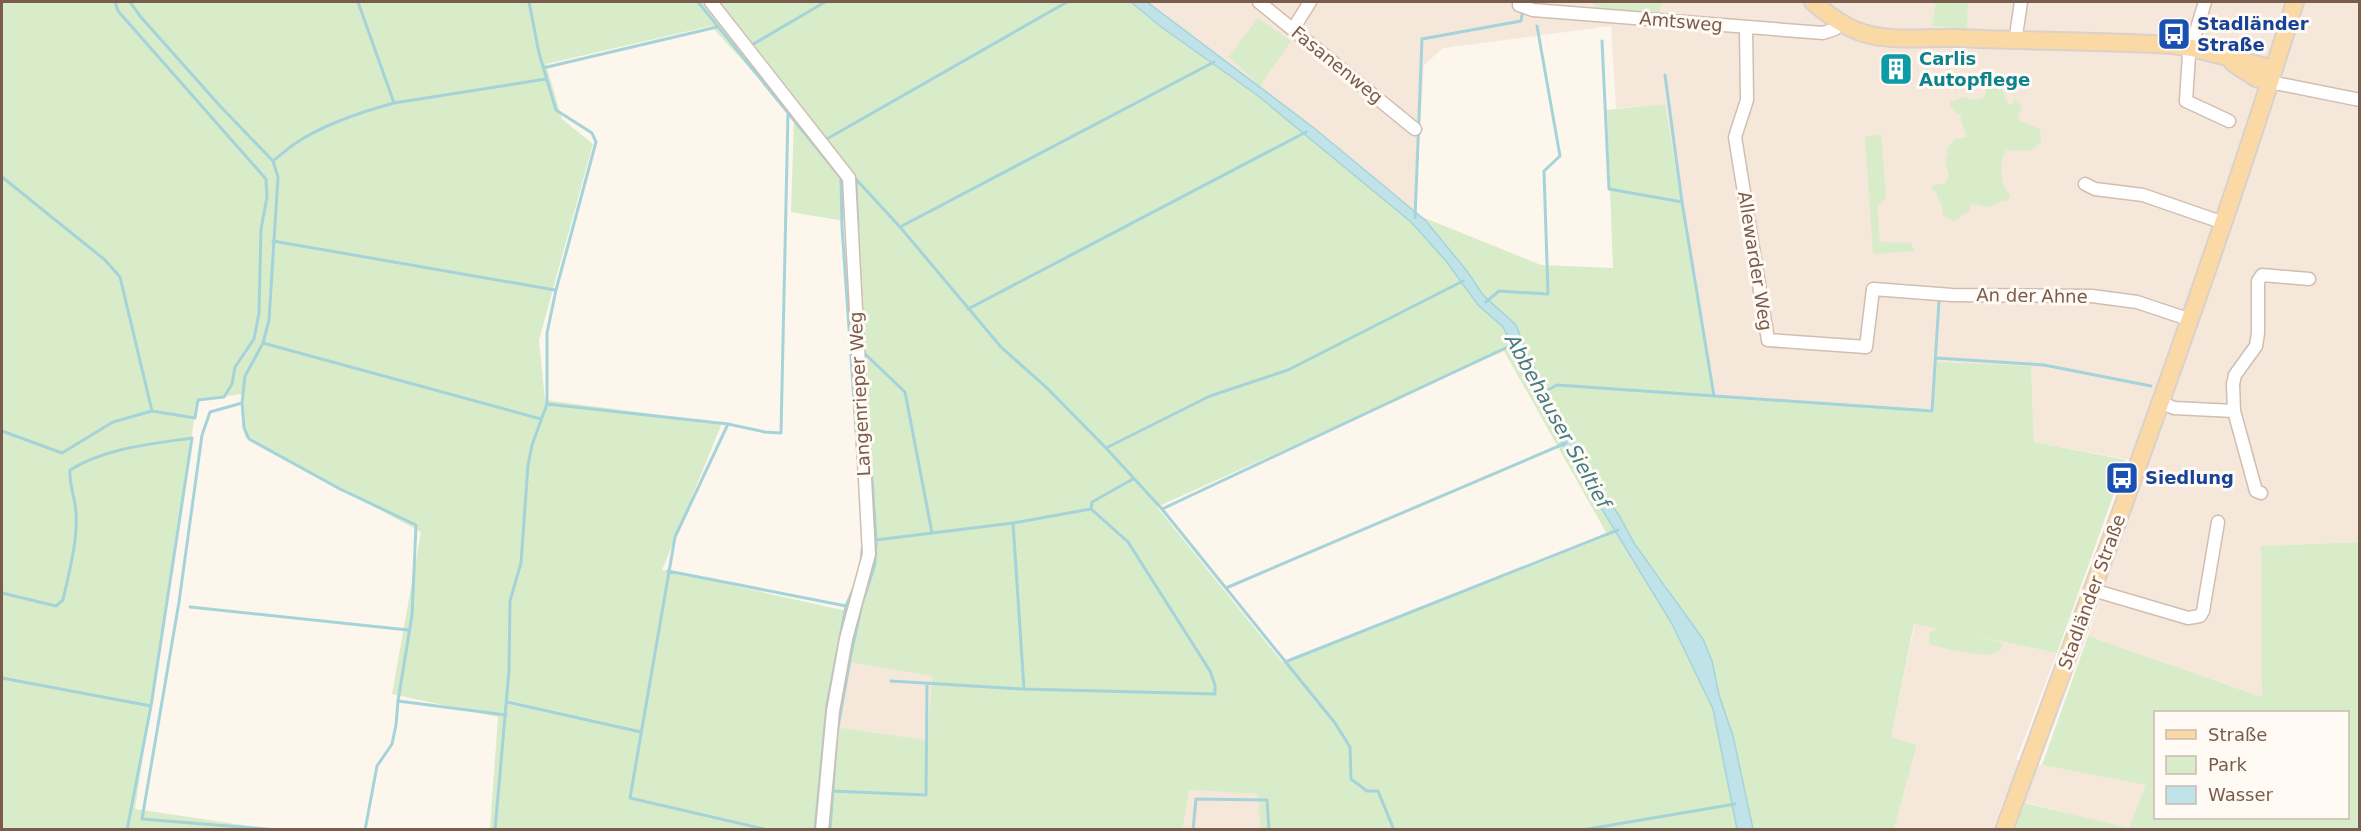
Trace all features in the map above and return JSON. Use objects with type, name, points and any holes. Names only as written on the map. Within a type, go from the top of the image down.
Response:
[{"type":"main road","points":[[1813,2],[1840,22],[1861,32],[1899,39],[1950,38],[2015,42],[2137,43],[2192,48],[2224,57],[2256,78],[2272,75]]},
{"type":"main road","name":"Stadländer Straße","points":[[2004,830],[2160,402],[2295,2]]},
{"type":"street","name":"Langenrieper Weg","points":[[711,2],[849,178],[869,554],[846,639],[833,711],[822,830]]},
{"type":"street","name":"Fasanenweg","points":[[1258,2],[1415,129]]},
{"type":"street","points":[[1293,29],[1310,2]]},
{"type":"street","points":[[2015,42],[2021,2]]},
{"type":"street","points":[[2205,2],[2190,54],[2186,101],[2229,121]]},
{"type":"street","name":"Amtsweg","points":[[1519,5],[1533,10],[1823,33],[1835,29],[1840,22]]},
{"type":"street","name":"Allewarder Weg","points":[[1746,28],[1747,100],[1736,137],[1768,340],[1866,347],[1873,289]]},
{"type":"street","points":[[2272,75],[2360,100]]},
{"type":"street","points":[[2085,184],[2095,189],[2143,195],[2222,222]]},
{"type":"street","points":[[2261,493],[2256,491],[2234,411],[2235,375],[2256,346],[2258,280],[2262,275],[2309,279]]},
{"type":"street","name":"An der Ahne","points":[[1873,289],[1952,295],[2092,296],[2137,302],[2188,319]]},
{"type":"street","points":[[2160,402],[2174,408],[2234,411]]},
{"type":"street","points":[[2093,590],[2188,618],[2200,616],[2218,522]]},
{"type":"shaded area","points":[[1147,2],[2359,2],[2359,542],[2262,546],[2262,697],[2088,636],[2146,463],[2034,442],[2031,366],[1934,409],[1715,395],[1665,105],[1616,108],[1611,26],[1443,48],[1424,65],[1415,214],[1314,128]]},
{"type":"shaded area","points":[[1915,623],[2057,653],[2016,760],[2147,785],[2129,829],[2005,797],[1993,829],[1894,829],[1917,745],[1891,737]]},
{"type":"shaded area","points":[[848,662],[932,676],[927,740],[836,727]]},
{"type":"shaded area","points":[[1189,790],[1258,794],[1260,829],[1183,830]]},
{"type":"green space","points":[[2,2],[1131,2],[1160,26],[1257,95],[1411,222],[1446,261],[1478,305],[1503,327],[1553,429],[1672,624],[1713,709],[1737,829],[1260,829],[1258,794],[1189,790],[1183,829],[490,829],[498,717],[392,694],[421,532],[245,437],[241,394],[197,401],[135,809],[270,829],[2,830]],"holes":[[[711,26],[794,117],[791,212],[850,222],[873,537],[847,611],[662,570],[722,423],[545,400],[539,340],[593,144],[562,119],[546,64]],[[1504,351],[1608,536],[1283,663],[1157,507]],[[848,662],[932,676],[927,740],[836,727]]]},
{"type":"green space","points":[[1594,2],[1661,2],[1659,19],[1592,15]]},
{"type":"green space","points":[[1936,2],[1968,2],[1967,29],[1932,26]]},
{"type":"green space","points":[[1258,18],[1291,41],[1260,86],[1229,57]]},
{"type":"green space","points":[[1996,85],[2003,90],[2008,104],[2012,104],[2014,100],[2019,101],[2022,108],[2018,117],[2020,121],[2040,129],[2041,142],[2033,149],[2005,151],[2002,174],[2006,191],[2010,195],[2009,200],[1989,207],[1971,203],[1969,211],[1954,221],[1943,216],[1942,205],[1931,186],[1945,183],[1949,177],[1945,160],[1948,156],[1947,148],[1955,139],[1967,137],[1960,118],[1961,114],[1953,110],[1950,102],[1965,97],[1972,100],[1983,98],[1986,89]]},
{"type":"green space","points":[[1665,104],[1714,395],[1933,409],[1936,362],[2031,366],[2034,442],[2126,460],[2057,653],[1971,635],[2000,642],[2003,645],[1993,654],[1951,649],[1929,644],[1929,634],[1937,628],[1914,624],[1891,737],[1917,745],[1894,829],[1753,829],[1733,736],[1719,695],[1712,661],[1665,584],[1634,543],[1561,419],[1529,357],[1516,325],[1483,295],[1467,271],[1415,214],[1541,265],[1613,268],[1607,110]]},
{"type":"green space","points":[[1881,134],[1886,198],[1877,207],[1880,242],[1911,243],[1914,251],[1873,254],[1865,137]]},
{"type":"green space","points":[[2359,542],[2359,829],[2011,830],[2021,802],[2129,828],[2146,785],[2042,765],[2088,636],[2262,697],[2261,546]]},
{"type":"water","name":"Abbehauser Sieltief","points":[[1131,2],[1147,2],[1314,128],[1425,220],[1467,271],[1483,295],[1516,325],[1529,357],[1597,482],[1634,543],[1703,639],[1712,661],[1719,695],[1733,736],[1753,829],[1737,829],[1713,709],[1672,624],[1553,429],[1503,327],[1478,305],[1446,261],[1411,222],[1257,95],[1160,26]]},
{"type":"waterway","points":[[2,431],[62,453],[113,422],[152,411],[195,418],[198,400],[224,397],[232,384],[235,367],[254,339],[259,313],[261,229],[267,197],[266,179],[118,11],[115,2]]},
{"type":"waterway","points":[[130,2],[220,106],[273,161],[278,177],[269,320],[263,343],[245,376],[242,403],[244,428],[249,439],[340,489],[416,525],[412,615],[396,725],[392,744],[377,766],[365,830]]},
{"type":"waterway","points":[[358,2],[394,103]]},
{"type":"waterway","points":[[495,830],[509,671],[510,601],[521,563],[528,465],[532,445],[547,404],[547,333],[556,290],[596,142],[592,133],[556,110],[539,53],[529,2]]},
{"type":"waterway","points":[[698,2],[841,178],[842,227],[859,473]]},
{"type":"waterway","points":[[750,46],[825,2]]},
{"type":"waterway","points":[[825,140],[1067,2]]},
{"type":"waterway","points":[[1415,218],[1422,39],[1521,21],[1523,9]]},
{"type":"waterway","points":[[1486,302],[1499,291],[1548,294],[1544,171],[1560,156],[1537,26]]},
{"type":"waterway","points":[[543,68],[717,27]]},
{"type":"waterway","points":[[1602,41],[1609,189],[1682,202]]},
{"type":"waterway","points":[[900,227],[1214,62]]},
{"type":"waterway","points":[[1665,75],[1682,202],[1714,396]]},
{"type":"waterway","points":[[273,161],[293,145],[318,130],[343,119],[394,103],[546,79]]},
{"type":"waterway","points":[[547,404],[728,424],[781,433],[788,112]]},
{"type":"waterway","points":[[968,309],[1306,132]]},
{"type":"waterway","points":[[2,177],[105,260],[120,277],[152,411]]},
{"type":"waterway","points":[[854,177],[900,227],[1001,347],[1047,388],[1162,509],[1335,723],[1350,747],[1351,779],[1367,791],[1378,791],[1394,830]]},
{"type":"waterway","points":[[856,181],[858,228]]},
{"type":"waterway","points":[[273,241],[555,290]]},
{"type":"waterway","points":[[1106,448],[1210,396],[1288,370],[1463,281]]},
{"type":"waterway","name":"Abbehauser Sieltief","points":[[1544,392],[1557,385],[1932,411],[1939,301]]},
{"type":"waterway","points":[[263,343],[541,419]]},
{"type":"waterway","name":"Abbehauser Sieltief","points":[[1162,509],[1514,344]]},
{"type":"waterway","points":[[863,352],[905,392],[932,533]]},
{"type":"waterway","points":[[1936,358],[2044,365],[2151,386]]},
{"type":"waterway","points":[[242,403],[210,412],[202,435],[179,602],[142,819],[278,830]]},
{"type":"waterway","points":[[728,424],[675,537],[630,798],[768,830]]},
{"type":"waterway","points":[[830,830],[837,733],[862,604],[875,564],[876,540],[869,434]]},
{"type":"waterway","points":[[2,593],[56,606],[63,600],[76,534],[70,470],[113,452],[192,438],[151,706],[127,830]]},
{"type":"waterway","name":"Abbehauser Sieltief","points":[[1226,588],[1566,443]]},
{"type":"waterway","points":[[876,540],[1013,523],[1091,509],[1092,502],[1133,479]]},
{"type":"waterway","points":[[891,681],[1024,689],[1215,694],[1215,685],[1210,671],[1128,542],[1091,509]]},
{"type":"waterway","points":[[1013,523],[1024,689]]},
{"type":"waterway","points":[[1285,662],[1618,530]]},
{"type":"waterway","points":[[861,563],[863,540]]},
{"type":"waterway","points":[[668,571],[846,606]]},
{"type":"waterway","points":[[815,830],[827,705],[846,606],[854,587]]},
{"type":"waterway","points":[[190,607],[408,630]]},
{"type":"waterway","points":[[2,678],[151,706]]},
{"type":"waterway","points":[[832,791],[926,795],[927,685]]},
{"type":"waterway","points":[[398,701],[506,715]]},
{"type":"waterway","points":[[507,702],[641,732]]},
{"type":"waterway","points":[[1193,830],[1196,799],[1267,800],[1269,830]]},
{"type":"waterway","points":[[1582,830],[1735,804]]},
{"type":"place","name":"Stadländer Straße","points":[[2174,34]]},
{"type":"place","name":"Carlis Autopflege","points":[[1896,69]]},
{"type":"place","name":"Siedlung","points":[[2122,478]]}]
